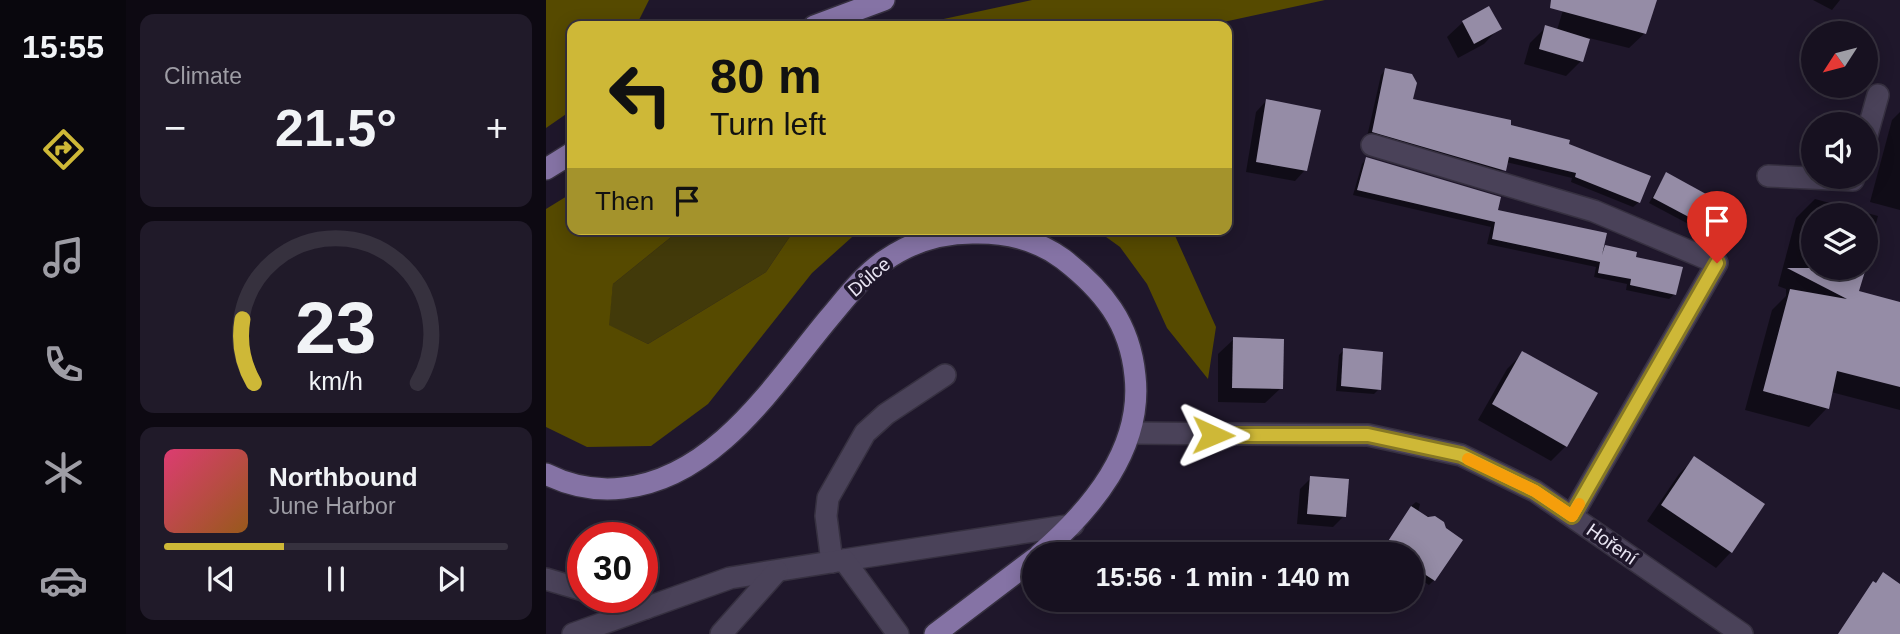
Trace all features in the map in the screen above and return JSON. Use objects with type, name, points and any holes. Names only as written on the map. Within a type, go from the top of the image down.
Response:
[{"type":"main road","points":[[827,21],[884,0]]},
{"type":"main road","points":[[546,169],[567,156]]},
{"type":"main road","name":"Důlce","points":[[546,474],[561,482],[604,490],[643,486],[675,475],[706,455],[754,409],[857,284],[884,261],[910,246],[941,235]]},
{"type":"main road","name":"Důlce","points":[[1001,235],[1024,239],[1055,254],[1094,283],[1112,307],[1126,337],[1135,372],[1138,406],[1130,433]]},
{"type":"main road","points":[[1054,542],[1073,525],[1118,462],[1130,433]]},
{"type":"main road","points":[[935,634],[1022,568]]},
{"type":"street","points":[[1371,145],[1594,211],[1717,263],[1572,516]]},
{"type":"street","points":[[1768,176],[1801,178]]},
{"type":"street","points":[[898,634],[838,561],[826,516],[828,498],[865,433],[886,414],[945,375]]},
{"type":"street","name":"Hoření","points":[[1130,433],[1368,435],[1461,455],[1535,491],[1742,634]]},
{"type":"street","points":[[658,604],[730,578],[1073,525]]},
{"type":"street","points":[[721,634],[777,572]]},
{"type":"street","points":[[546,579],[567,585]]},
{"type":"street","points":[[573,634],[632,613]]},
{"type":"shaded area","points":[[546,0],[649,0],[638,21],[567,21],[567,113],[546,128]]},
{"type":"shaded area","points":[[1032,0],[1325,0],[1228,21],[934,21]]},
{"type":"shaded area","points":[[567,196],[567,235],[674,235],[613,284],[609,325],[648,344],[766,272],[791,235],[854,235],[812,273],[708,404],[651,446],[587,447],[546,427],[546,209]]},
{"type":"shaded area","points":[[674,235],[791,235],[766,272],[648,344],[608,325],[613,284]]},
{"type":"shaded area","points":[[1103,235],[1175,235],[1216,327],[1208,379],[1167,328],[1147,284],[1120,247]]},
{"type":"building","points":[[1551,0],[1657,0],[1646,34],[1550,8]]},
{"type":"building","points":[[1489,6],[1502,29],[1474,44],[1462,21]]},
{"type":"building","points":[[1545,25],[1590,39],[1583,62],[1539,49]]},
{"type":"building","points":[[1385,68],[1412,74],[1417,83],[1413,99],[1511,120],[1511,125],[1570,140],[1569,144],[1651,176],[1640,203],[1575,177],[1576,173],[1509,157],[1506,171],[1372,132]]},
{"type":"building","points":[[1266,99],[1321,110],[1307,171],[1256,162]]},
{"type":"building","points":[[1366,157],[1501,197],[1498,210],[1607,233],[1602,255],[1605,245],[1637,252],[1636,257],[1683,267],[1676,295],[1630,285],[1631,279],[1598,273],[1600,262],[1492,239],[1495,222],[1357,190]]},
{"type":"building","points":[[1666,172],[1715,199],[1702,224],[1653,198]]},
{"type":"building","points":[[1787,268],[1801,268],[1801,275]]},
{"type":"building","points":[[1810,280],[1862,280],[1859,291],[1900,302],[1900,387],[1837,371],[1829,409],[1763,391],[1790,289],[1847,299]]},
{"type":"building","points":[[1233,337],[1284,339],[1283,389],[1232,388]]},
{"type":"building","points":[[1343,348],[1383,352],[1381,390],[1341,386]]},
{"type":"building","points":[[1522,351],[1598,393],[1567,447],[1492,404]]},
{"type":"building","points":[[1694,456],[1765,504],[1732,553],[1661,505]]},
{"type":"building","points":[[1310,476],[1349,479],[1346,517],[1307,514]]},
{"type":"building","points":[[1411,506],[1428,517],[1435,516],[1463,540],[1435,581],[1424,574],[1424,542],[1387,542]]},
{"type":"building","points":[[1883,572],[1900,584],[1900,634],[1838,634],[1873,581],[1876,583]]},
{"type":"slow traffic","points":[[1468,459],[1535,491],[1572,516],[1579,504]]},
{"type":"route","points":[[1213,435],[1368,435],[1461,455],[1535,491],[1572,516],[1717,263]]}]
